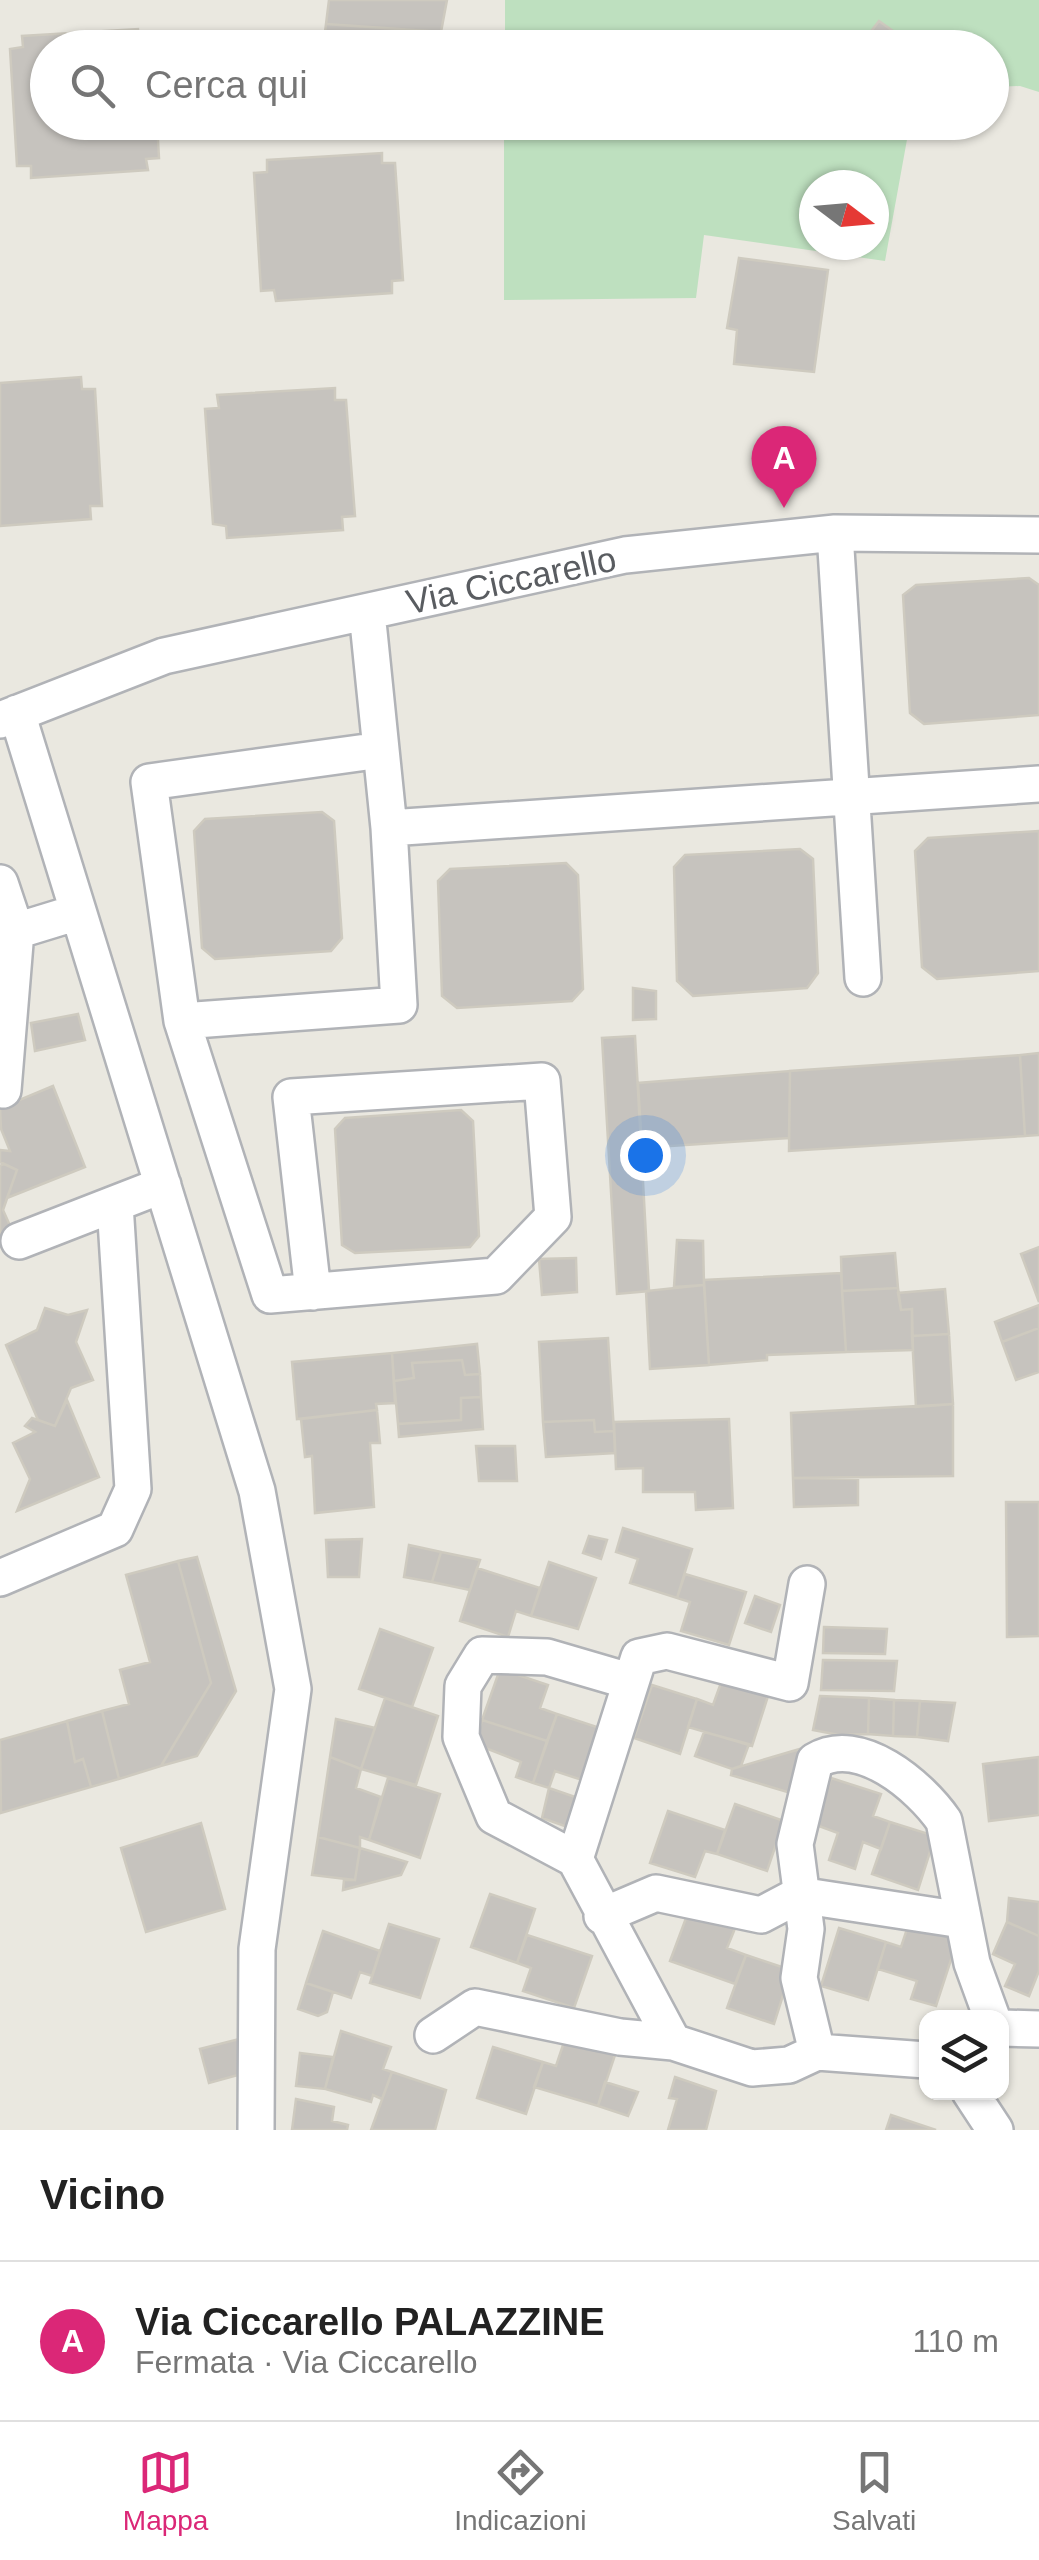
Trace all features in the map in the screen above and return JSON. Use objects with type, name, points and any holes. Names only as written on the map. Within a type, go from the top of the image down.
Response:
[{"type":"street","name":"Via Ciccarello","points":[[8,716],[164,656],[625,555],[836,533],[1039,535]]},
{"type":"street","points":[[836,533],[863,978]]},
{"type":"street","points":[[182,1021],[399,1005],[389,828],[367,612]]},
{"type":"street","points":[[8,716],[78,912],[256,1491],[293,1689],[257,1948],[256,2130]]},
{"type":"street","points":[[313,1292],[291,1096],[542,1081],[554,1217],[496,1276],[270,1296],[182,1021],[150,782],[381,750]]},
{"type":"street","points":[[389,828],[852,793],[1039,784]]},
{"type":"street","points":[[0,883],[16,932],[3,1090]]},
{"type":"street","points":[[16,932],[78,912]]},
{"type":"street","points":[[19,1241],[162,1185]]},
{"type":"street","points":[[0,1578],[116,1529],[132,1489],[115,1204]]},
{"type":"street","points":[[575,1859],[639,1657],[667,1652],[790,1684],[807,1584]]},
{"type":"street","points":[[629,1680],[547,1657],[482,1655],[463,1686],[460,1738],[494,1816],[575,1859],[602,1916],[673,2042]]},
{"type":"street","points":[[817,2052],[800,1978],[806,1929],[795,1844],[815,1761],[829,1753],[862,1758],[894,1772],[944,1821],[962,1920],[990,2010]]},
{"type":"street","points":[[602,1916],[656,1893],[761,1915],[799,1895],[962,1920]]},
{"type":"street","points":[[433,2034],[476,2007],[620,2037],[673,2042],[752,2068],[789,2065],[817,2052],[919,2059]]},
{"type":"street","points":[[1009,2028],[1039,2030]]},
{"type":"street","points":[[975,2100],[995,2130]]},
{"type":"green space","points":[[505,0],[1039,0],[1039,92],[1009,86],[1009,30],[505,30]]},
{"type":"green space","points":[[504,140],[907,140],[889,239],[889,170],[799,170],[799,249],[704,235],[696,298],[504,300]]},
{"type":"building","points":[[329,0],[447,0],[441,30],[326,24]]},
{"type":"building","points":[[879,21],[892,30],[872,30]]},
{"type":"building","points":[[326,24],[412,30],[325,30]]},
{"type":"building","points":[[22,36],[30,36],[30,140],[158,140],[159,158],[146,159],[148,170],[31,178],[31,166],[17,166],[10,49],[23,47]]},
{"type":"building","points":[[382,153],[382,163],[395,163],[403,280],[392,281],[392,293],[276,301],[274,290],[261,291],[254,173],[267,172],[267,160]]},
{"type":"building","points":[[739,258],[828,270],[814,372],[734,364],[737,330],[727,328]]},
{"type":"building","points":[[81,377],[82,389],[95,389],[102,506],[90,506],[91,519],[0,526],[0,383]]},
{"type":"building","points":[[335,388],[335,400],[346,400],[355,516],[342,517],[343,530],[227,538],[226,526],[213,524],[205,409],[219,408],[217,395]]},
{"type":"building","points":[[1029,578],[1039,585],[1039,715],[924,724],[910,713],[903,595],[916,585]]},
{"type":"building","points":[[322,812],[334,821],[342,938],[331,951],[215,959],[202,948],[194,831],[205,819]]},
{"type":"building","points":[[1039,831],[1039,971],[937,979],[922,967],[915,851],[928,838]]},
{"type":"building","points":[[800,849],[813,859],[818,973],[807,988],[693,996],[677,981],[674,867],[685,855]]},
{"type":"building","points":[[566,863],[578,875],[583,989],[572,1001],[457,1008],[442,996],[438,881],[450,869]]},
{"type":"building","points":[[633,988],[656,991],[656,1019],[633,1020]]},
{"type":"building","points":[[78,1014],[85,1040],[35,1051],[31,1023]]},
{"type":"building","points":[[635,1036],[649,1291],[617,1294],[602,1038]]},
{"type":"building","points":[[1039,1053],[1039,1135],[1025,1136],[1020,1055]]},
{"type":"building","points":[[1020,1055],[1025,1136],[789,1151],[790,1071]]},
{"type":"building","points":[[790,1071],[789,1138],[642,1148],[638,1083]]},
{"type":"building","points":[[53,1086],[85,1167],[7,1198],[17,1170],[0,1162],[0,1150],[10,1151],[1,1129],[0,1108]]},
{"type":"building","points":[[461,1110],[473,1121],[479,1236],[470,1247],[355,1253],[342,1245],[335,1129],[345,1118]]},
{"type":"building","points":[[0,1166],[17,1170],[3,1210],[12,1230],[0,1235]]},
{"type":"building","points":[[677,1240],[703,1241],[704,1285],[674,1287]]},
{"type":"building","points":[[1039,1247],[1039,1302],[1021,1254]]},
{"type":"building","points":[[895,1253],[898,1288],[842,1291],[841,1257]]},
{"type":"building","points":[[576,1258],[577,1292],[542,1295],[539,1259]]},
{"type":"building","points":[[841,1273],[846,1352],[767,1355],[767,1360],[709,1365],[704,1280]]},
{"type":"building","points":[[704,1285],[709,1365],[650,1369],[646,1291]]},
{"type":"building","points":[[898,1288],[901,1310],[912,1309],[913,1350],[846,1352],[842,1291]]},
{"type":"building","points":[[945,1289],[949,1334],[912,1336],[912,1309],[901,1310],[898,1293]]},
{"type":"building","points":[[1039,1305],[1039,1328],[1002,1342],[995,1322]]},
{"type":"building","points":[[45,1308],[68,1315],[87,1310],[76,1342],[93,1380],[71,1388],[55,1426],[38,1420],[6,1345],[37,1330]]},
{"type":"building","points":[[1039,1328],[1039,1372],[1016,1380],[1002,1342]]},
{"type":"building","points":[[949,1334],[953,1404],[916,1407],[912,1336]]},
{"type":"building","points":[[608,1338],[614,1431],[595,1432],[594,1420],[543,1422],[539,1342]]},
{"type":"building","points":[[477,1344],[480,1374],[465,1375],[462,1360],[412,1363],[414,1378],[394,1381],[392,1353]]},
{"type":"building","points":[[392,1353],[395,1403],[376,1404],[377,1410],[297,1419],[292,1362]]},
{"type":"building","points":[[462,1360],[465,1375],[480,1374],[481,1397],[461,1398],[461,1420],[398,1424],[394,1381],[414,1378],[412,1363]]},
{"type":"building","points":[[481,1397],[483,1429],[399,1437],[398,1424],[461,1420],[461,1398]]},
{"type":"building","points":[[67,1400],[99,1477],[17,1511],[30,1479],[13,1443],[35,1432],[25,1426],[32,1418],[55,1426]]},
{"type":"building","points":[[953,1404],[953,1476],[793,1478],[791,1413]]},
{"type":"building","points":[[377,1410],[380,1443],[370,1443],[374,1507],[315,1513],[312,1456],[305,1457],[301,1419]]},
{"type":"building","points":[[729,1419],[733,1508],[696,1510],[695,1492],[643,1492],[643,1468],[616,1469],[614,1422]]},
{"type":"building","points":[[594,1420],[595,1432],[614,1431],[615,1453],[546,1457],[543,1422]]},
{"type":"building","points":[[476,1446],[515,1446],[517,1481],[479,1481]]},
{"type":"building","points":[[793,1478],[858,1479],[858,1505],[794,1507]]},
{"type":"building","points":[[1006,1502],[1039,1502],[1039,1636],[1007,1637]]},
{"type":"building","points":[[623,1528],[692,1549],[677,1598],[630,1583],[638,1559],[616,1552]]},
{"type":"building","points":[[589,1536],[607,1540],[601,1559],[583,1553]]},
{"type":"building","points":[[362,1539],[359,1577],[328,1577],[326,1540]]},
{"type":"building","points":[[409,1545],[441,1552],[432,1582],[404,1577]]},
{"type":"building","points":[[441,1552],[480,1560],[470,1590],[432,1582]]},
{"type":"building","points":[[197,1557],[236,1691],[197,1756],[161,1766],[211,1683],[178,1561]]},
{"type":"building","points":[[178,1561],[211,1683],[161,1766],[119,1779],[102,1711],[129,1704],[120,1670],[150,1662],[126,1575]]},
{"type":"building","points":[[549,1562],[596,1578],[578,1629],[531,1616]]},
{"type":"building","points":[[477,1568],[540,1588],[531,1616],[516,1611],[508,1637],[460,1621]]},
{"type":"building","points":[[685,1574],[746,1592],[729,1645],[681,1631],[690,1602],[677,1598]]},
{"type":"building","points":[[755,1596],[780,1605],[771,1632],[745,1623]]},
{"type":"building","points":[[824,1627],[887,1629],[885,1654],[823,1653]]},
{"type":"building","points":[[380,1629],[433,1648],[412,1707],[359,1689]]},
{"type":"building","points":[[823,1660],[897,1661],[894,1691],[821,1690]]},
{"type":"building","points":[[500,1669],[548,1685],[540,1708],[557,1714],[547,1741],[482,1720]]},
{"type":"building","points":[[723,1677],[769,1693],[752,1746],[688,1727],[697,1699],[713,1705]]},
{"type":"building","points":[[652,1685],[697,1699],[680,1754],[634,1738]]},
{"type":"building","points":[[820,1696],[869,1698],[868,1734],[839,1735],[813,1730]]},
{"type":"building","points":[[385,1698],[438,1716],[416,1785],[361,1769]]},
{"type":"building","points":[[869,1698],[894,1700],[893,1736],[868,1734]]},
{"type":"building","points":[[894,1700],[920,1701],[917,1737],[893,1736]]},
{"type":"building","points":[[920,1701],[955,1703],[948,1741],[917,1737]]},
{"type":"building","points":[[102,1711],[119,1779],[91,1787],[83,1759],[75,1762],[67,1721]]},
{"type":"building","points":[[557,1714],[603,1729],[585,1781],[555,1771],[549,1788],[533,1783]]},
{"type":"building","points":[[336,1719],[375,1728],[361,1769],[330,1757]]},
{"type":"building","points":[[482,1720],[547,1741],[533,1783],[516,1777],[521,1762],[475,1744]]},
{"type":"building","points":[[67,1721],[75,1762],[83,1759],[91,1787],[1,1813],[0,1740]]},
{"type":"building","points":[[704,1732],[749,1744],[741,1766],[732,1769],[695,1756]]},
{"type":"building","points":[[810,1746],[794,1794],[731,1775],[732,1769]]},
{"type":"building","points":[[330,1757],[361,1769],[356,1788],[381,1797],[369,1840],[360,1837],[360,1848],[318,1837]]},
{"type":"building","points":[[1039,1757],[1039,1815],[989,1821],[983,1764]]},
{"type":"building","points":[[388,1778],[440,1794],[420,1858],[369,1840]]},
{"type":"building","points":[[831,1778],[881,1794],[873,1816],[890,1822],[881,1849],[863,1842],[855,1869],[829,1860],[838,1833],[816,1825]]},
{"type":"building","points":[[549,1788],[581,1799],[570,1828],[542,1818]]},
{"type":"building","points":[[735,1804],[784,1821],[767,1871],[717,1854]]},
{"type":"building","points":[[668,1811],[725,1830],[717,1854],[705,1851],[695,1877],[650,1863]]},
{"type":"building","points":[[890,1822],[935,1836],[918,1890],[872,1874]]},
{"type":"building","points":[[201,1823],[225,1909],[146,1932],[121,1848]]},
{"type":"building","points":[[318,1837],[360,1848],[355,1880],[312,1875]]},
{"type":"building","points":[[360,1848],[407,1862],[401,1875],[343,1890],[344,1880],[355,1880]]},
{"type":"building","points":[[490,1894],[535,1909],[517,1963],[471,1947]]},
{"type":"building","points":[[1009,1898],[1039,1902],[1039,1936],[1007,1922]]},
{"type":"building","points":[[689,1910],[736,1926],[727,1948],[746,1955],[735,1984],[670,1961]]},
{"type":"building","points":[[910,1920],[959,1935],[936,2006],[911,1999],[917,1981],[878,1969],[886,1942],[901,1947]]},
{"type":"building","points":[[1007,1922],[1039,1936],[1039,1971],[1029,1996],[1005,1986],[1015,1964],[993,1954]]},
{"type":"building","points":[[389,1924],[439,1939],[420,1998],[370,1983]]},
{"type":"building","points":[[839,1928],[886,1942],[868,2000],[821,1986]]},
{"type":"building","points":[[323,1931],[380,1951],[372,1976],[360,1972],[351,1998],[306,1983]]},
{"type":"building","points":[[527,1935],[592,1956],[574,2008],[523,1991],[531,1968],[517,1963]]},
{"type":"building","points":[[746,1955],[791,1970],[774,2024],[727,2008]]},
{"type":"building","points":[[306,1983],[333,1992],[327,2012],[318,2016],[298,2009]]},
{"type":"building","points":[[341,2031],[391,2047],[383,2069],[392,2072],[382,2099],[373,2095],[371,2102],[325,2089]]},
{"type":"building","points":[[243,2038],[245,2073],[209,2083],[200,2049]]},
{"type":"building","points":[[565,2039],[615,2055],[598,2106],[534,2087],[543,2062],[556,2066]]},
{"type":"building","points":[[493,2047],[543,2062],[526,2114],[477,2098]]},
{"type":"building","points":[[300,2053],[333,2057],[325,2089],[296,2086]]},
{"type":"building","points":[[392,2072],[446,2090],[435,2130],[371,2130]]},
{"type":"building","points":[[675,2077],[716,2091],[706,2130],[668,2130],[677,2099],[669,2098]]},
{"type":"building","points":[[605,2082],[638,2092],[628,2116],[598,2106]]},
{"type":"building","points":[[296,2099],[334,2107],[332,2121],[348,2125],[347,2130],[292,2130]]},
{"type":"building","points":[[891,2115],[936,2130],[886,2130]]},
{"type":"place","name":"Via Ciccarello PALAZZINE","points":[[784,508]]}]
